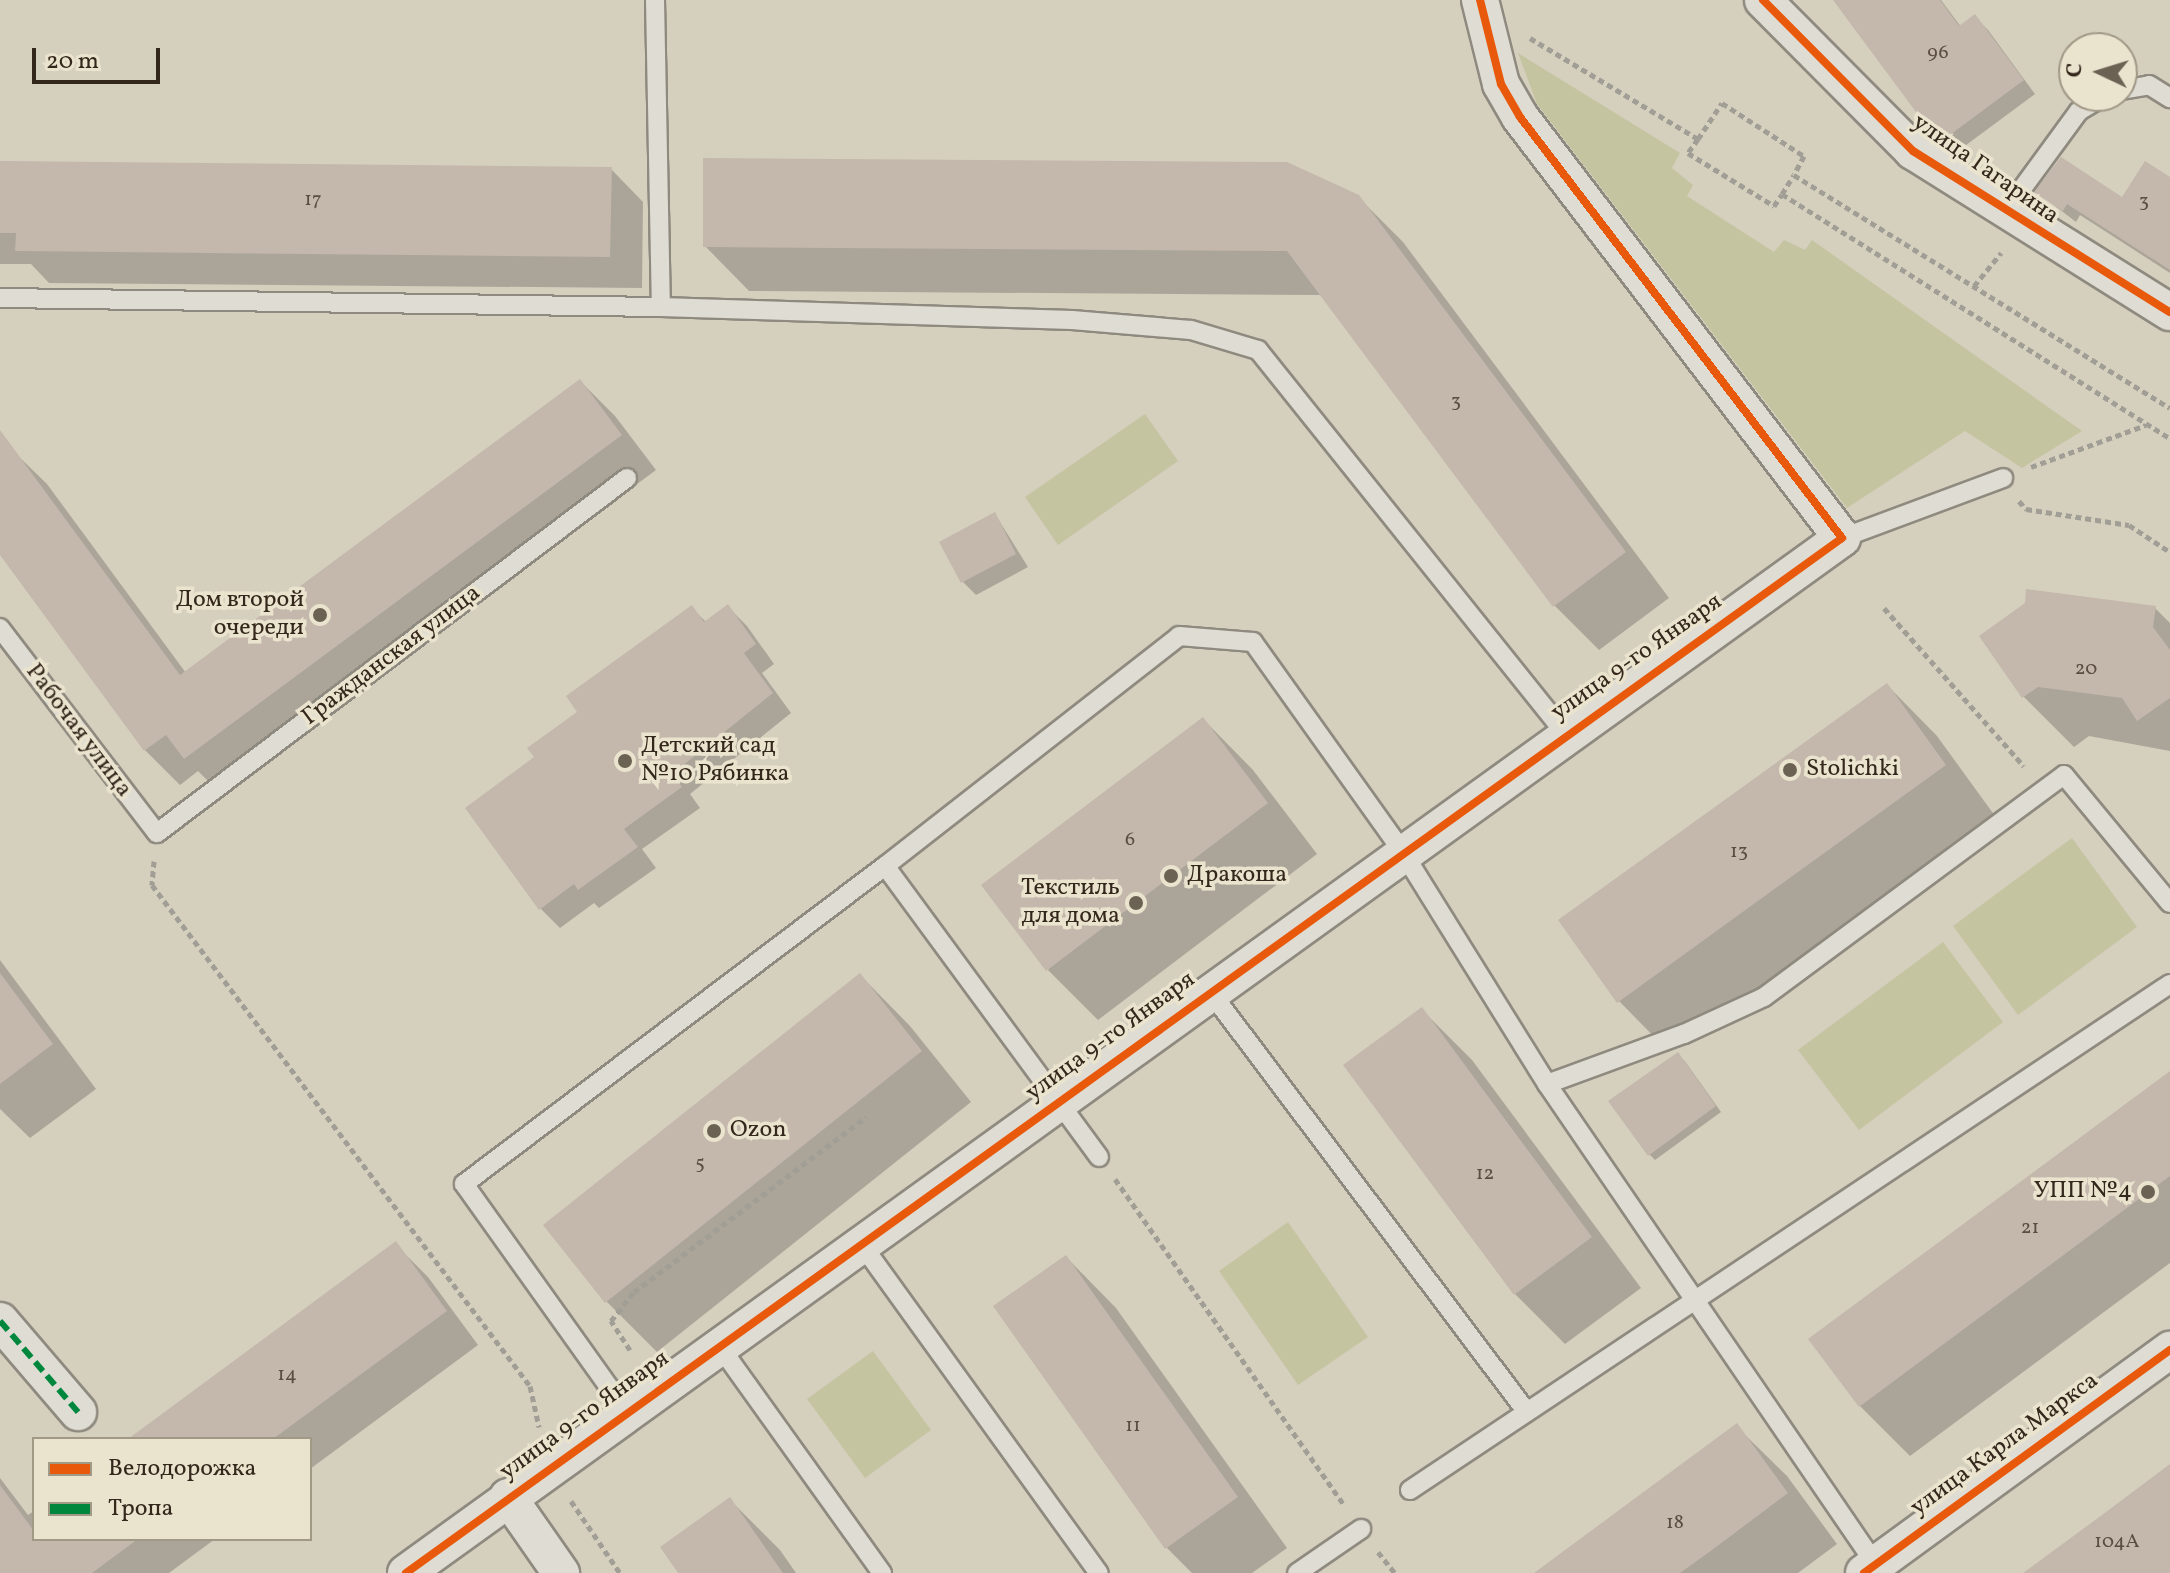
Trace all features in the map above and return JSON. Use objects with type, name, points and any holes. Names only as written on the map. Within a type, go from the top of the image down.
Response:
[{"type":"street","points":[[1480,0],[1492,58],[1520,117],[1842,538]]},
{"type":"street","name":"улица Гагарина","points":[[1763,0],[1913,151],[2005,212],[2170,312]]},
{"type":"street","name":"улица 9-го Января","points":[[411,1572],[718,1344],[1565,733],[1842,538]]},
{"type":"street","points":[[0,1321],[78,1412]]},
{"type":"street","name":"улица Карла Маркса","points":[[1870,1569],[2170,1350]]},
{"type":"street","points":[[508,1497],[561,1573]]},
{"type":"lane","points":[[655,0],[661,307]]},
{"type":"lane","points":[[2138,87],[2149,85],[2170,98]]},
{"type":"lane","points":[[2005,212],[2069,122],[2082,112]]},
{"type":"lane","points":[[0,298],[661,307],[1072,320],[1191,330],[1258,350],[1565,733]]},
{"type":"lane","name":"Гражданская улица","points":[[157,833],[627,478]]},
{"type":"lane","points":[[1842,538],[2003,478]]},
{"type":"lane","name":"Рабочая улица","points":[[0,628],[157,833]]},
{"type":"lane","points":[[626,1411],[464,1184],[885,866],[1179,636],[1253,642],[1402,851],[1547,1084],[1870,1569]]},
{"type":"lane","points":[[1547,1084],[1684,1034],[1764,997],[2064,775],[2170,903]]},
{"type":"lane","points":[[885,866],[1099,1157]]},
{"type":"lane","points":[[1410,1490],[2170,984]]},
{"type":"lane","points":[[1209,990],[1526,1411]]},
{"type":"lane","points":[[860,1242],[1099,1573]]},
{"type":"lane","points":[[718,1344],[882,1573]]},
{"type":"lane","points":[[1297,1573],[1361,1529]]},
{"type":"path","points":[[1529,37],[1698,139]]},
{"type":"path","points":[[1722,103],[1804,156],[1774,206],[1688,153],[1698,139],[1722,103]]},
{"type":"path","points":[[1794,175],[2170,408]]},
{"type":"path","points":[[1782,194],[2170,438]]},
{"type":"path","points":[[2003,478],[2146,424]]},
{"type":"path","points":[[2026,509],[2129,525],[2170,552]]},
{"type":"path","points":[[1884,608],[2045,789]]},
{"type":"path","points":[[157,833],[152,885],[530,1386],[548,1468],[620,1573]]},
{"type":"path","points":[[630,1350],[611,1321],[634,1292],[866,1117]]},
{"type":"path","points":[[1099,1157],[1395,1573]]},
{"type":"green space","points":[[1518,53],[1680,153],[1672,168],[1693,185],[1687,196],[1774,252],[1784,240],[1805,250],[1812,240],[2082,431],[2022,468],[1965,431],[1847,508],[1537,104]]},
{"type":"green space","points":[[1145,414],[1178,461],[1058,545],[1025,497]]},
{"type":"green space","points":[[2072,838],[2137,927],[2018,1015],[1953,926]]},
{"type":"green space","points":[[1943,942],[2003,1022],[1859,1130],[1798,1050]]},
{"type":"green space","points":[[1288,1222],[1368,1337],[1298,1385],[1219,1271]]},
{"type":"green space","points":[[873,1351],[931,1430],[865,1478],[807,1399]]},
{"type":"building","points":[[1833,0],[1940,0],[1959,26],[1975,14],[2024,80],[1939,143]]},
{"type":"building","points":[[2061,157],[2122,197],[2145,161],[2170,177],[2170,270],[2067,204],[2063,211],[2034,192]]},
{"type":"building","points":[[703,158],[1287,162],[1359,195],[1626,552],[1553,607],[1287,251],[703,247]]},
{"type":"building","points":[[0,161],[612,167],[610,257],[15,251],[16,233],[0,233]]},
{"type":"building","name":"Дом второй очереди","points":[[580,379],[622,435],[184,759],[166,735],[144,751],[0,555],[0,430],[180,675]]},
{"type":"building","points":[[995,512],[1016,554],[961,583],[939,542]]},
{"type":"building","points":[[2026,589],[2156,606],[2153,627],[2170,650],[2170,698],[2137,721],[2122,698],[2038,687],[2022,698],[1979,636],[2025,603]]},
{"type":"building","points":[[728,604],[756,644],[744,653],[773,693],[672,774],[682,787],[624,829],[638,847],[578,890],[574,884],[539,910],[465,808],[534,757],[527,748],[577,712],[566,696],[692,605],[704,622]]},
{"type":"building","points":[[1887,683],[1946,765],[1617,1003],[1558,920]]},
{"type":"building","points":[[1203,717],[1268,803],[1046,971],[981,885]]},
{"type":"building","points":[[0,973],[53,1044],[0,1084]]},
{"type":"building","points":[[860,973],[922,1051],[605,1303],[543,1225]]},
{"type":"building","points":[[1422,1007],[1592,1237],[1514,1295],[1343,1065]]},
{"type":"building","points":[[1678,1052],[1716,1106],[1648,1156],[1608,1101]]},
{"type":"building","points":[[2170,1071],[2170,1176],[1859,1407],[1808,1339]]},
{"type":"building","points":[[396,1241],[447,1311],[276,1437],[131,1437]]},
{"type":"building","points":[[1066,1255],[1238,1497],[1165,1549],[993,1306]]},
{"type":"building","points":[[1737,1423],[1788,1493],[1708,1553],[1680,1573],[1534,1573]]},
{"type":"building","points":[[2170,1464],[2170,1573],[2023,1573],[2106,1512]]},
{"type":"building","points":[[0,1485],[32,1528],[32,1541],[135,1541],[92,1573],[0,1573]]},
{"type":"building","points":[[730,1497],[783,1573],[678,1573],[660,1547]]},
{"type":"marked path","points":[[0,1321],[78,1412]]},
{"type":"cycle path","points":[[406,1573],[1842,538],[1520,117],[1501,84],[1480,0]]},
{"type":"cycle path","points":[[1763,0],[1913,151],[2170,312]]},
{"type":"cycle path","points":[[1864,1573],[2170,1350]]},
{"type":"place","name":"Дом второй очереди","points":[[320,615]]},
{"type":"place","name":"Детский сад №10 Рябинка","points":[[625,761]]},
{"type":"place","name":"Stolichki","points":[[1790,770]]},
{"type":"place","name":"Дракоша","points":[[1171,876]]},
{"type":"place","name":"Текстиль для дома","points":[[1136,903]]},
{"type":"place","name":"Ozon","points":[[714,1131]]},
{"type":"place","name":"УПП №4","points":[[2148,1192]]}]
